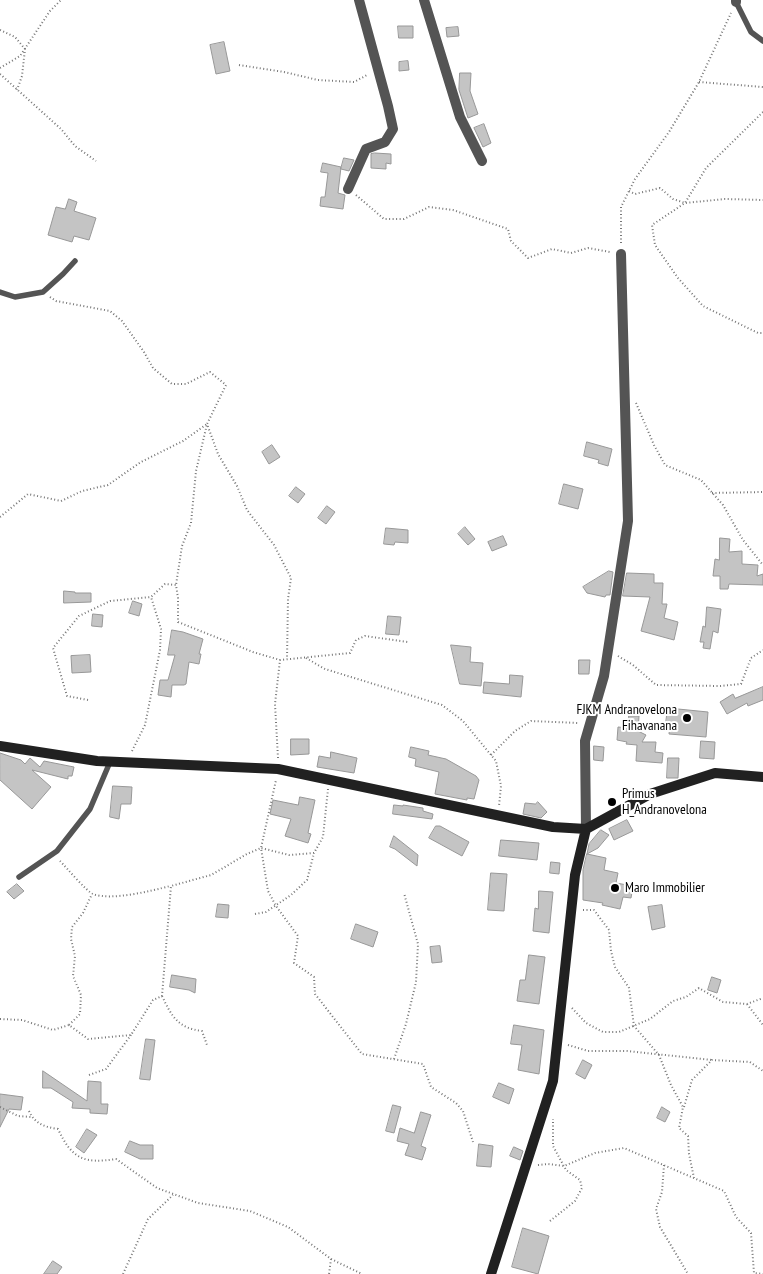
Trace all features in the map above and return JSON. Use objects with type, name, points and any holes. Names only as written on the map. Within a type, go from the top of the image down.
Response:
[{"type":"street","points":[[348,189],[366,149],[385,142],[393,129],[359,0]]},
{"type":"street","points":[[424,0],[460,116],[482,161]]},
{"type":"street","points":[[490,1274],[553,1081],[576,875],[586,829],[585,741],[604,676],[628,521],[621,254]]},
{"type":"street","points":[[0,746],[110,762],[278,769],[553,827],[586,829],[650,794],[716,773],[763,777]]},
{"type":"lane","points":[[736,1],[751,32],[763,41]]},
{"type":"lane","points":[[0,292],[15,297],[43,292],[75,261]]},
{"type":"lane","points":[[18,877],[58,851],[90,809],[110,762]]},
{"type":"path","points":[[0,68],[20,56],[50,11],[61,0]]},
{"type":"path","points":[[348,189],[384,218],[404,220],[429,207],[453,210],[508,229],[511,241],[528,258],[552,249],[571,253],[588,248],[621,254],[621,207],[635,179],[670,132],[699,82],[736,1]]},
{"type":"path","points":[[0,30],[15,37],[25,49],[22,76],[17,90]]},
{"type":"path","points":[[239,65],[284,72],[318,80],[354,82],[378,70]]},
{"type":"path","points":[[0,74],[76,146],[96,161]]},
{"type":"path","points":[[699,82],[763,87]]},
{"type":"path","points":[[763,112],[706,168],[685,203],[652,225],[655,245],[678,278],[703,306],[758,333],[763,333]]},
{"type":"path","points":[[629,191],[635,194],[660,188],[673,199],[685,203],[725,199],[763,200]]},
{"type":"path","points":[[43,292],[56,302],[110,312],[122,321],[153,368],[172,384],[186,384],[210,372],[226,385],[207,424],[196,471],[191,523],[182,546],[176,584],[178,622],[253,652],[280,660],[350,653],[356,640],[365,636],[408,642]]},
{"type":"path","points":[[636,402],[654,445],[665,464],[701,480],[723,505],[743,540],[763,565]]},
{"type":"path","points":[[0,517],[28,494],[61,501],[82,491],[108,485],[142,462],[183,441],[207,424]]},
{"type":"path","points":[[207,424],[218,454],[237,486],[248,510],[274,545],[291,578],[288,599],[287,659]]},
{"type":"path","points":[[712,493],[763,492]]},
{"type":"path","points":[[88,700],[67,696],[53,648],[79,616],[110,602],[151,598],[165,584],[176,584]]},
{"type":"path","points":[[127,762],[145,724],[160,650],[161,629],[151,598]]},
{"type":"path","points":[[608,649],[633,665],[656,685],[720,686],[741,684],[751,658],[763,650]]},
{"type":"path","points":[[304,657],[325,669],[442,705],[464,721],[496,761],[501,786],[498,815]]},
{"type":"path","points":[[280,660],[275,704],[278,769],[261,848],[268,891],[276,906],[298,936],[294,963],[314,977],[315,994],[362,1054],[423,1064],[431,1087],[456,1102],[463,1111],[473,1142]]},
{"type":"path","points":[[491,755],[515,731],[531,721],[590,724]]},
{"type":"path","points":[[256,914],[266,912],[291,896],[307,880],[314,853],[323,837],[329,779]]},
{"type":"path","points":[[53,854],[92,894],[117,896],[146,892],[211,875],[261,848],[289,855],[314,853]]},
{"type":"path","points":[[171,886],[162,996],[173,1018],[188,1029],[202,1031],[207,1045]]},
{"type":"path","points":[[394,1060],[406,1024],[416,982],[418,944],[404,893]]},
{"type":"path","points":[[0,1019],[22,1020],[53,1030],[69,1026],[80,1014],[81,995],[73,976],[75,956],[71,939],[72,927],[83,913],[92,894]]},
{"type":"path","points":[[572,909],[594,910],[609,930],[610,950],[615,967],[629,988],[634,1026],[659,1055],[671,1085],[684,1107]]},
{"type":"path","points":[[562,996],[586,1023],[603,1032],[619,1032],[650,1019],[673,1001],[686,997],[698,988],[723,1002],[747,1004],[763,998]]},
{"type":"path","points":[[89,1075],[106,1069],[131,1035],[153,1000],[162,996]]},
{"type":"path","points":[[747,1004],[763,1025]]},
{"type":"path","points":[[69,1026],[88,1039],[131,1035]]},
{"type":"path","points":[[557,1042],[588,1051],[627,1051],[750,1062],[763,1071]]},
{"type":"path","points":[[694,1178],[688,1136],[678,1128],[692,1080],[712,1060]]},
{"type":"path","points":[[0,1107],[18,1116],[32,1117]]},
{"type":"path","points":[[29,1111],[32,1117],[43,1126],[58,1128],[65,1143],[80,1158],[98,1162],[116,1159],[157,1188],[198,1203],[250,1211],[288,1227],[331,1259],[362,1274]]},
{"type":"path","points":[[550,1220],[575,1201],[582,1188],[580,1180],[566,1170],[553,1146],[553,1118]]},
{"type":"path","points":[[526,1166],[548,1164],[564,1166],[595,1153],[624,1148],[724,1191],[736,1217],[751,1233],[754,1273],[763,1274]]},
{"type":"path","points":[[664,1165],[662,1192],[656,1209],[660,1227],[688,1274]]},
{"type":"path","points":[[123,1274],[148,1219],[174,1194]]},
{"type":"path","points":[[329,1274],[331,1259]]},
{"type":"building","points":[[398,26],[413,26],[413,38],[399,38]]},
{"type":"building","points":[[458,27],[459,36],[447,37],[446,28]]},
{"type":"building","points":[[224,42],[230,71],[216,74],[210,45]]},
{"type":"building","points":[[408,61],[409,70],[399,71],[399,62]]},
{"type":"building","points":[[460,73],[471,73],[470,91],[478,114],[468,118],[459,90]]},
{"type":"building","points":[[484,124],[491,143],[483,147],[474,128]]},
{"type":"building","points":[[371,154],[391,154],[391,164],[386,163],[386,169],[371,168]]},
{"type":"building","points":[[344,158],[354,160],[349,171],[341,169]]},
{"type":"building","points":[[323,163],[341,167],[338,193],[345,195],[343,209],[320,206],[321,197],[325,197],[328,173],[321,172]]},
{"type":"building","points":[[69,199],[77,202],[74,211],[96,218],[89,240],[74,236],[72,242],[48,235],[56,207],[65,209]]},
{"type":"building","points":[[587,442],[612,449],[608,466],[598,463],[599,460],[584,456]]},
{"type":"building","points":[[272,445],[280,457],[269,464],[262,452]]},
{"type":"building","points":[[564,484],[583,489],[578,509],[559,504]]},
{"type":"building","points":[[296,487],[305,494],[298,503],[289,496]]},
{"type":"building","points":[[327,506],[335,512],[326,524],[318,518]]},
{"type":"building","points":[[465,527],[475,539],[468,545],[458,534]]},
{"type":"building","points":[[386,528],[408,530],[408,543],[395,542],[394,545],[384,544]]},
{"type":"building","points":[[503,536],[507,545],[492,551],[488,542]]},
{"type":"building","points":[[720,538],[730,539],[729,552],[742,551],[742,564],[758,565],[757,576],[763,574],[763,585],[729,584],[728,589],[720,589],[720,576],[713,576],[715,559],[719,560]]},
{"type":"building","points":[[609,571],[613,572],[610,595],[605,597],[587,593],[583,587]]},
{"type":"building","points":[[627,573],[654,574],[654,583],[663,583],[662,604],[667,604],[664,618],[678,622],[674,640],[641,631],[650,597],[623,596]]},
{"type":"building","points":[[64,591],[91,593],[91,602],[64,603]]},
{"type":"building","points":[[133,601],[142,604],[139,616],[129,613]]},
{"type":"building","points":[[707,607],[721,609],[718,633],[713,631],[710,649],[703,648],[704,642],[700,642],[703,626],[705,627]]},
{"type":"building","points":[[93,614],[103,615],[102,627],[92,626]]},
{"type":"building","points":[[388,616],[401,617],[399,635],[386,634]]},
{"type":"building","points":[[172,630],[203,639],[199,654],[201,654],[199,664],[189,662],[186,684],[172,685],[171,697],[158,695],[160,680],[168,680],[175,655],[168,655]]},
{"type":"building","points":[[451,645],[471,647],[470,662],[483,663],[481,686],[460,684]]},
{"type":"building","points":[[90,655],[91,672],[72,673],[71,656]]},
{"type":"building","points":[[579,660],[590,660],[589,674],[579,674]]},
{"type":"building","points":[[510,675],[523,676],[521,697],[483,693],[484,682],[509,684]]},
{"type":"building","points":[[763,687],[763,700],[748,706],[747,703],[727,714],[720,702],[733,694],[735,698]]},
{"type":"building","name":"FJKM Andranovelona Fihavanana","points":[[668,708],[708,712],[706,737],[669,734],[670,724],[666,723]]},
{"type":"building","points":[[629,716],[639,716],[638,731],[646,735],[642,742],[656,742],[655,752],[663,753],[662,763],[636,761],[637,745],[626,744],[627,742],[617,740],[618,727],[629,728]]},
{"type":"building","points":[[291,739],[309,739],[309,754],[291,755]]},
{"type":"building","points":[[701,741],[715,742],[714,759],[700,758]]},
{"type":"building","points":[[594,746],[604,747],[603,761],[594,760]]},
{"type":"building","points":[[411,747],[429,751],[428,755],[446,759],[476,776],[479,780],[474,799],[467,798],[467,800],[435,794],[439,772],[415,766],[416,759],[409,757]]},
{"type":"building","points":[[331,752],[357,758],[354,773],[317,767],[319,756],[330,758]]},
{"type":"building","points":[[0,753],[21,760],[25,764],[30,758],[40,767],[44,761],[74,767],[72,776],[68,776],[68,779],[32,770],[51,787],[32,809],[0,780]]},
{"type":"building","points":[[668,758],[679,758],[678,778],[667,778]]},
{"type":"building","points":[[113,786],[132,787],[131,804],[121,804],[119,819],[110,817]]},
{"type":"building","points":[[300,797],[315,800],[308,833],[311,834],[308,843],[285,836],[291,819],[270,814],[273,800],[298,805]]},
{"type":"building","points":[[538,802],[547,812],[541,818],[523,814],[525,803],[535,804]]},
{"type":"building","points":[[394,805],[423,808],[423,811],[433,814],[432,819],[393,814]]},
{"type":"building","points":[[627,820],[633,831],[614,840],[609,829]]},
{"type":"building","points":[[436,826],[440,826],[469,842],[462,856],[429,838]]},
{"type":"building","points":[[601,830],[609,835],[598,848],[587,854],[589,844]]},
{"type":"building","points":[[394,836],[418,855],[417,866],[390,847]]},
{"type":"building","points":[[501,840],[539,843],[537,860],[499,856]]},
{"type":"building","points":[[587,854],[606,858],[604,870],[618,873],[616,883],[633,886],[631,898],[623,897],[620,909],[602,905],[603,903],[583,900],[583,870]]},
{"type":"building","points":[[551,862],[560,863],[559,874],[550,873]]},
{"type":"building","points":[[491,873],[507,874],[504,911],[488,910]]},
{"type":"building","points":[[17,884],[24,891],[14,899],[7,892]]},
{"type":"building","points":[[539,891],[553,892],[549,933],[533,931],[535,908],[538,909]]},
{"type":"building","points":[[218,904],[229,905],[228,918],[216,917]]},
{"type":"building","points":[[662,905],[665,927],[652,930],[648,907]]},
{"type":"building","points":[[356,924],[378,932],[373,947],[351,939]]},
{"type":"building","points":[[440,946],[442,962],[432,963],[430,947]]},
{"type":"building","points":[[529,955],[545,957],[539,1004],[517,1001],[520,980],[525,980]]},
{"type":"building","points":[[172,975],[196,979],[195,993],[189,990],[170,987]]},
{"type":"building","points":[[712,977],[721,980],[717,993],[708,990]]},
{"type":"building","points":[[514,1025],[544,1030],[539,1074],[518,1070],[522,1045],[511,1044]]},
{"type":"building","points":[[146,1039],[155,1040],[150,1080],[140,1079]]},
{"type":"building","points":[[583,1060],[592,1065],[585,1079],[576,1074]]},
{"type":"building","points":[[43,1071],[87,1101],[88,1081],[101,1082],[101,1104],[108,1104],[107,1114],[90,1113],[90,1109],[72,1108],[73,1102],[51,1088],[43,1088]]},
{"type":"building","points":[[499,1083],[514,1089],[509,1104],[493,1097]]},
{"type":"building","points":[[0,1094],[23,1097],[21,1110],[9,1109],[0,1127]]},
{"type":"building","points":[[393,1105],[401,1107],[394,1133],[386,1131]]},
{"type":"building","points":[[662,1107],[670,1112],[665,1122],[657,1118]]},
{"type":"building","points":[[421,1112],[431,1115],[421,1146],[426,1148],[422,1160],[405,1155],[409,1144],[397,1141],[400,1128],[414,1133]]},
{"type":"building","points":[[87,1129],[97,1135],[84,1153],[76,1147]]},
{"type":"building","points":[[130,1141],[140,1145],[153,1145],[153,1159],[140,1159],[125,1152]]},
{"type":"building","points":[[479,1144],[493,1146],[491,1167],[477,1166]]},
{"type":"building","points":[[514,1147],[523,1151],[520,1160],[510,1156]]},
{"type":"building","points":[[523,1228],[549,1236],[538,1274],[512,1267]]},
{"type":"building","points":[[53,1261],[62,1267],[57,1274],[44,1274]]},
{"type":"place","name":"FJKM Andranovelona Fihavanana","points":[[687,718]]},
{"type":"place","name":"Primus H_Andranovelona","points":[[612,802]]},
{"type":"place","name":"Maro Immobilier","points":[[615,888]]}]
